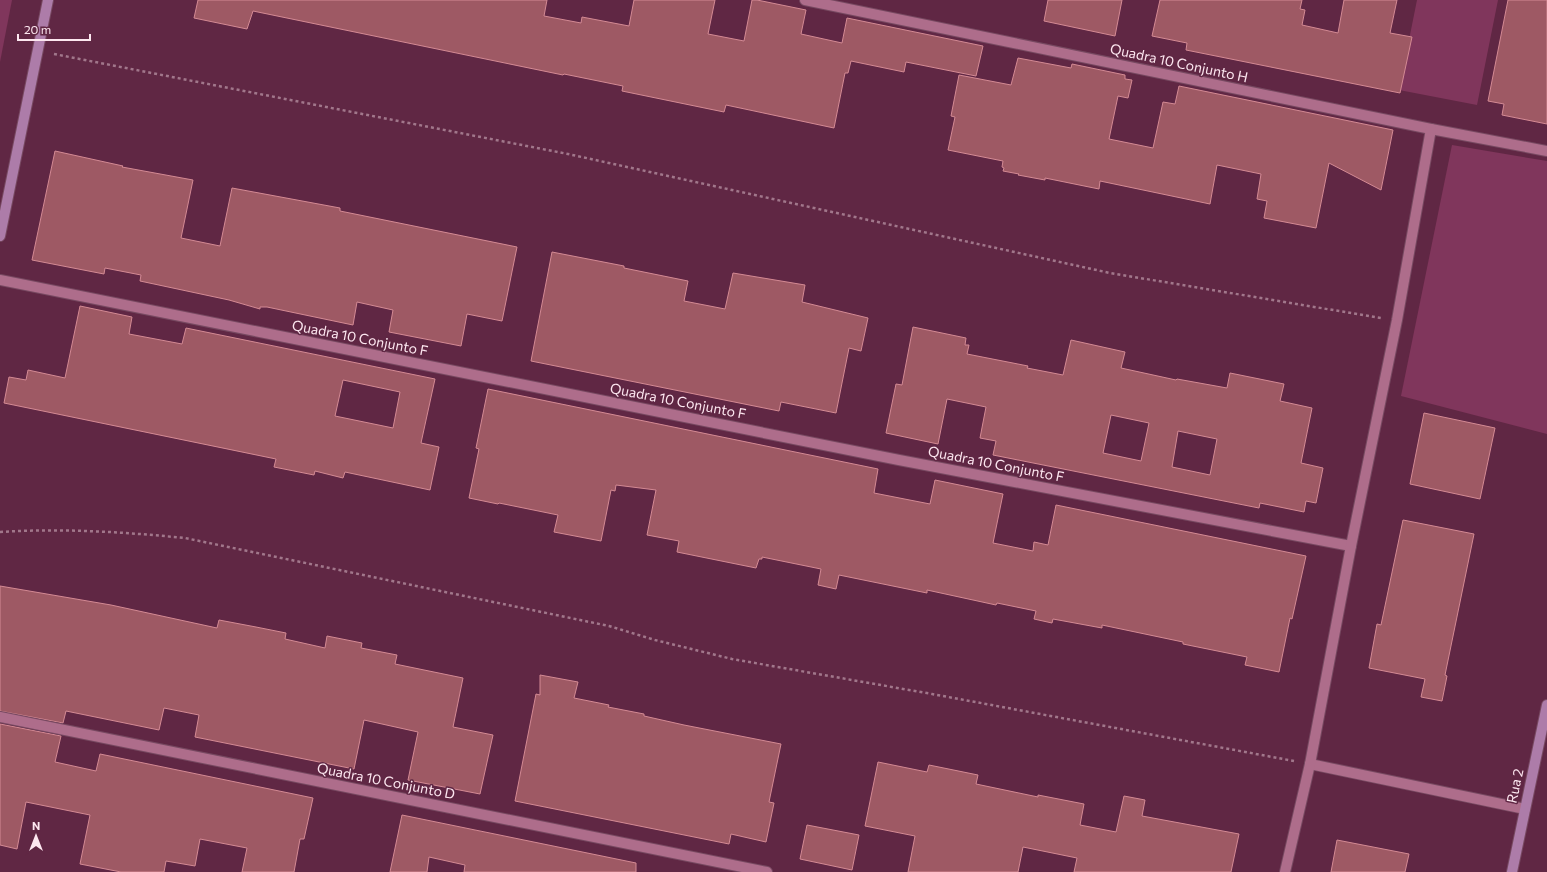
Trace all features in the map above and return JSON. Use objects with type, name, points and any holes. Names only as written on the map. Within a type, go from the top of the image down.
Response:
[{"type":"street","points":[[0,236],[48,0]]},
{"type":"street","name":"Quadra 10 Conjunto H","points":[[805,0],[1431,129],[1547,151]]},
{"type":"street","points":[[1285,872],[1310,764],[1351,546],[1397,320],[1431,129]]},
{"type":"street","name":"Quadra 10 Conjunto F","points":[[0,280],[892,458],[1351,546]]},
{"type":"street","name":"Rua 2","points":[[1512,872],[1547,705]]},
{"type":"street","name":"Quadra 10 Conjunto D","points":[[0,717],[767,872]]},
{"type":"street","points":[[1310,764],[1525,809]]},
{"type":"path","points":[[38,51],[568,154],[1110,273],[1397,320]]},
{"type":"path","points":[[0,532],[31,530],[122,532],[185,538],[609,626],[655,640],[732,659],[932,694],[1310,764]]},
{"type":"shaded area","points":[[0,0],[12,0],[0,62]]},
{"type":"shaded area","points":[[1417,0],[1498,0],[1477,105],[1399,90]]},
{"type":"shaded area","points":[[1452,145],[1547,161],[1547,434],[1401,396]]},
{"type":"building","points":[[198,0],[547,0],[544,16],[581,23],[582,17],[629,26],[634,0],[715,0],[708,34],[744,41],[752,0],[757,0],[806,10],[801,34],[842,43],[847,18],[983,46],[976,76],[906,62],[904,72],[851,61],[848,73],[845,73],[834,128],[726,105],[724,112],[622,91],[623,86],[253,11],[247,29],[194,18]]},
{"type":"building","points":[[1048,0],[1122,0],[1115,36],[1044,21]]},
{"type":"building","points":[[1160,0],[1302,0],[1300,9],[1305,10],[1302,25],[1338,33],[1344,0],[1397,0],[1390,33],[1412,37],[1400,93],[1186,50],[1187,43],[1152,36]]},
{"type":"building","points":[[1508,0],[1547,0],[1547,124],[1502,115],[1504,104],[1488,101]]},
{"type":"building","points":[[1018,58],[1071,68],[1072,64],[1125,75],[1125,79],[1132,80],[1128,98],[1118,96],[1109,139],[1153,148],[1163,102],[1175,104],[1179,86],[1393,130],[1381,190],[1329,163],[1316,228],[1264,218],[1267,201],[1257,199],[1261,174],[1217,165],[1210,204],[1100,181],[1099,189],[1045,178],[1045,180],[1018,175],[1019,174],[1003,171],[1003,161],[948,150],[955,117],[951,116],[959,75],[1011,85]]},
{"type":"building","points":[[55,151],[123,166],[122,167],[193,180],[181,238],[220,246],[232,188],[340,208],[340,211],[517,247],[502,321],[467,314],[461,346],[389,332],[393,310],[357,302],[353,325],[267,307],[260,307],[260,309],[229,300],[140,281],[141,275],[105,268],[104,274],[32,260]]},
{"type":"building","points":[[552,252],[624,266],[624,268],[688,281],[684,301],[725,309],[733,273],[805,285],[802,302],[868,318],[861,351],[849,348],[836,413],[781,402],[779,411],[531,361]]},
{"type":"building","points":[[80,306],[132,317],[129,334],[182,344],[186,328],[435,379],[421,443],[439,447],[430,490],[345,472],[343,478],[315,471],[314,475],[274,467],[276,459],[4,403],[9,377],[26,380],[28,370],[65,378]],"holes":[[[343,380],[400,392],[393,428],[335,416]]]},
{"type":"building","points":[[913,327],[966,338],[965,345],[969,345],[967,354],[1028,366],[1027,368],[1063,375],[1071,340],[1125,352],[1121,368],[1176,380],[1227,388],[1230,373],[1284,384],[1280,401],[1312,408],[1301,463],[1323,468],[1316,503],[1306,501],[1304,512],[1260,503],[1259,508],[993,455],[996,441],[980,438],[986,407],[947,399],[938,444],[886,433],[896,384],[902,385]],"holes":[[[1111,415],[1149,423],[1141,461],[1103,453]],[[1178,431],[1217,439],[1210,475],[1172,467]]]},
{"type":"building","points":[[488,389],[878,469],[874,493],[930,504],[935,480],[1003,494],[993,543],[1033,551],[1034,542],[1048,545],[1056,505],[1306,556],[1292,619],[1290,618],[1279,672],[1245,665],[1247,657],[1102,625],[1102,628],[1053,619],[1052,623],[1034,619],[1036,611],[997,603],[996,605],[927,590],[927,593],[839,575],[836,589],[818,585],[821,569],[762,557],[762,559],[759,559],[756,568],[677,552],[679,541],[647,535],[656,490],[616,485],[615,491],[611,490],[601,541],[554,532],[558,515],[469,498],[479,449],[476,448]]},
{"type":"building","points":[[1424,413],[1495,428],[1480,499],[1410,484]]},
{"type":"building","points":[[1403,520],[1474,534],[1445,675],[1447,676],[1442,701],[1421,697],[1425,679],[1369,668],[1377,624],[1381,625]]},
{"type":"building","points":[[0,586],[111,605],[217,628],[219,620],[256,627],[286,633],[285,639],[325,648],[327,636],[362,643],[361,648],[397,655],[395,664],[463,678],[453,727],[493,735],[480,794],[408,780],[418,732],[364,720],[354,769],[195,737],[199,715],[164,708],[159,730],[66,711],[63,723],[0,711]]},
{"type":"building","points":[[540,675],[578,682],[574,698],[609,705],[608,707],[644,714],[644,716],[684,725],[781,744],[769,802],[774,803],[766,842],[731,834],[729,844],[515,801],[536,694],[540,695]]},
{"type":"building","points":[[0,724],[61,736],[55,762],[96,771],[100,754],[313,798],[304,839],[300,839],[294,872],[242,872],[247,848],[200,839],[195,866],[166,861],[164,872],[121,872],[80,864],[90,815],[26,802],[17,849],[0,845]]},
{"type":"building","points":[[878,762],[927,772],[929,765],[978,775],[976,784],[1038,797],[1038,795],[1084,804],[1080,825],[1116,832],[1124,796],[1145,800],[1142,816],[1239,834],[1231,872],[1074,872],[1077,858],[1023,847],[1018,872],[908,872],[915,836],[865,826]]},
{"type":"building","points":[[402,815],[636,863],[636,872],[464,872],[465,865],[429,857],[427,872],[390,872]]},
{"type":"building","points":[[807,825],[859,835],[852,870],[800,859]]},
{"type":"building","points":[[1337,840],[1409,854],[1405,872],[1331,872]]}]
